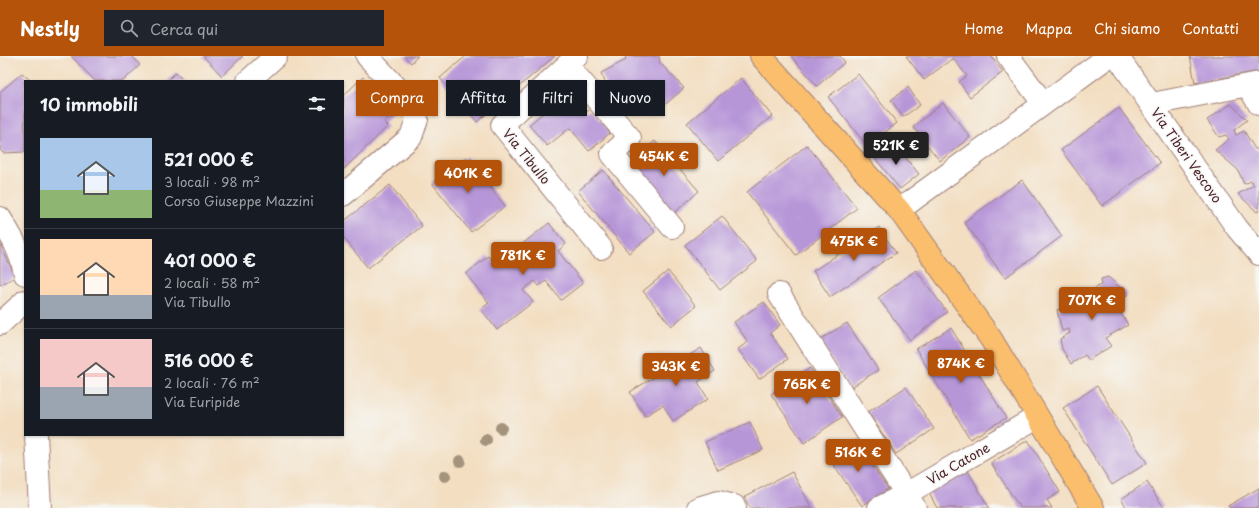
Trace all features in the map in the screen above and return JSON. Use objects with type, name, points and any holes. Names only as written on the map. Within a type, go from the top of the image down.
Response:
[{"type":"main road","points":[[761,56],[899,210],[991,339],[1093,508]]},
{"type":"street","points":[[249,80],[276,56]]},
{"type":"street","points":[[344,194],[411,137],[417,119],[412,104],[367,56]]},
{"type":"street","points":[[1008,56],[1043,103]]},
{"type":"street","points":[[899,210],[1109,56]]},
{"type":"street","name":"Via Tiberi Vescovo","points":[[1117,56],[1152,104],[1237,228],[1259,254]]},
{"type":"street","points":[[572,60],[630,138],[612,154],[672,228]]},
{"type":"street","name":"Via Tibullo","points":[[572,60],[502,125],[601,248]]},
{"type":"street","points":[[1152,104],[1255,91]]},
{"type":"street","points":[[0,218],[14,241],[24,268]]},
{"type":"street","points":[[779,294],[911,501]]},
{"type":"street","points":[[0,324],[24,302]]},
{"type":"street","name":"Via Catone","points":[[879,508],[911,501],[1037,417]]},
{"type":"street","points":[[36,436],[40,508]]},
{"type":"street","points":[[698,508],[718,502],[734,506],[735,508]]},
{"type":"building","points":[[71,56],[132,56],[140,65],[124,80],[94,80]]},
{"type":"building","points":[[203,56],[243,56],[222,76]]},
{"type":"building","points":[[404,56],[418,56],[411,63]]},
{"type":"building","points":[[466,56],[555,56],[520,86],[520,80],[446,80],[446,85],[440,78]]},
{"type":"building","points":[[625,56],[659,56],[660,63],[684,88],[665,105],[665,80],[604,80],[601,73],[626,60]]},
{"type":"building","points":[[791,56],[840,56],[845,62],[817,86]]},
{"type":"building","points":[[906,56],[991,56],[1003,72],[970,97],[959,82],[967,76],[953,58],[924,80]]},
{"type":"building","points":[[1190,56],[1259,56],[1259,71],[1195,83]]},
{"type":"building","points":[[176,72],[184,80],[168,80]]},
{"type":"building","points":[[22,73],[30,80],[24,80],[24,152],[3,153],[0,150],[0,92]]},
{"type":"building","points":[[858,74],[897,123],[867,146],[828,97]]},
{"type":"building","points":[[741,78],[772,116],[718,161],[687,123]]},
{"type":"building","points":[[356,84],[356,116],[390,116],[384,122],[388,126],[344,169],[344,95]]},
{"type":"building","points":[[908,87],[920,105],[903,117],[891,100]]},
{"type":"building","points":[[943,103],[970,137],[940,161],[913,127]]},
{"type":"building","points":[[1231,104],[1247,120],[1234,130],[1236,135],[1244,131],[1255,149],[1259,151],[1259,211],[1257,212],[1238,194],[1254,185],[1251,181],[1244,184],[1238,170],[1215,150],[1229,139],[1226,135],[1219,137],[1207,120]]},
{"type":"building","points":[[1119,108],[1160,163],[1102,206],[1061,150]]},
{"type":"building","points":[[591,109],[595,116],[610,133],[589,151],[570,128],[547,146],[529,125],[539,116],[587,116],[587,111]]},
{"type":"building","points":[[472,116],[484,116],[477,122]]},
{"type":"building","points":[[655,141],[699,191],[673,214],[629,163]]},
{"type":"building","points":[[893,142],[919,174],[900,189],[874,157]]},
{"type":"building","points":[[807,145],[857,208],[796,255],[747,192]]},
{"type":"building","points":[[466,157],[505,206],[471,232],[432,183]]},
{"type":"building","points":[[603,170],[655,232],[629,253],[578,191]]},
{"type":"building","points":[[1022,180],[1062,236],[1005,278],[964,222]]},
{"type":"building","points":[[390,185],[422,226],[368,268],[344,238],[344,221]]},
{"type":"building","points":[[722,216],[757,261],[720,290],[685,245]]},
{"type":"building","points":[[549,223],[566,244],[558,251],[583,283],[561,300],[546,281],[539,286],[535,281],[523,290],[533,302],[497,330],[481,309],[489,303],[466,274],[488,256],[496,265]]},
{"type":"building","points":[[879,227],[896,253],[830,297],[813,271]]},
{"type":"building","points":[[0,243],[15,277],[0,285]]},
{"type":"building","points":[[916,270],[947,312],[910,340],[878,298]]},
{"type":"building","points":[[668,271],[696,306],[671,326],[643,291]]},
{"type":"building","points":[[1108,277],[1128,294],[1116,305],[1128,325],[1105,338],[1111,346],[1089,360],[1085,355],[1071,364],[1062,349],[1060,339],[1070,333],[1069,329],[1062,331],[1057,310],[1082,301],[1083,296],[1102,284],[1101,279]]},
{"type":"building","points":[[764,302],[780,325],[770,333],[788,359],[759,379],[738,349],[748,342],[734,322]]},
{"type":"building","points":[[847,323],[878,370],[850,388],[819,340]]},
{"type":"building","points":[[951,328],[1006,418],[970,439],[916,349]]},
{"type":"building","points":[[701,348],[715,371],[698,382],[708,399],[673,421],[663,405],[645,416],[630,392]]},
{"type":"building","points":[[810,368],[842,417],[804,443],[771,394]]},
{"type":"building","points":[[1097,386],[1147,463],[1112,485],[1063,408]]},
{"type":"building","points":[[906,387],[934,429],[896,454],[868,412]]},
{"type":"building","points":[[750,422],[763,450],[718,470],[705,442]]},
{"type":"building","points":[[855,440],[888,489],[862,506],[829,458]]},
{"type":"building","points":[[1028,440],[1060,492],[1047,500],[1052,508],[1020,508],[991,463]]},
{"type":"building","points":[[968,471],[989,508],[937,508],[929,493]]},
{"type":"building","points":[[792,472],[812,508],[750,508],[744,497]]},
{"type":"building","points":[[1147,482],[1164,508],[1127,508],[1121,499]]},
{"type":"building","points":[[1259,488],[1259,508],[1230,508],[1228,506]]}]
